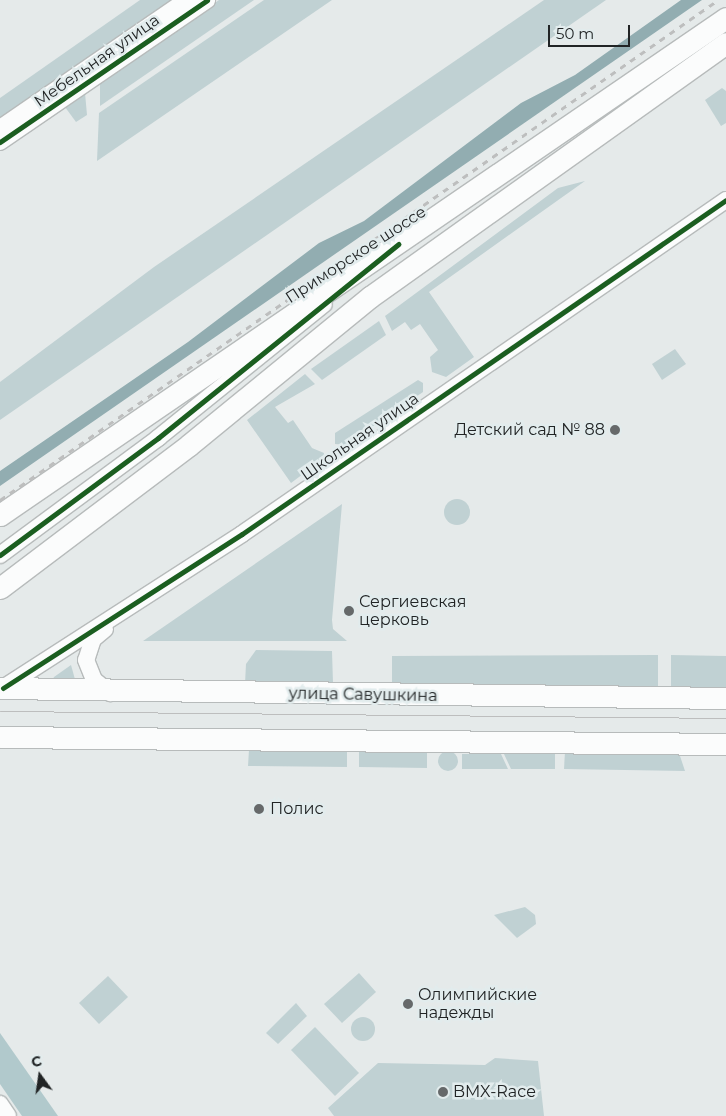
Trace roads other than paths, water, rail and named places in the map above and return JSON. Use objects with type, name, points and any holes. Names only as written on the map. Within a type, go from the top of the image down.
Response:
[{"type":"main road","name":"Приморское шоссе","points":[[0,515],[233,352],[398,244],[726,18]]},
{"type":"main road","points":[[0,588],[189,445],[370,297],[726,43]]},
{"type":"main road","name":"улица Савушкина","points":[[2,688],[110,693],[726,698]]},
{"type":"main road","points":[[0,737],[726,744]]},
{"type":"street","name":"Мебельная улица","points":[[0,128],[186,0]]},
{"type":"street","name":"Мебельная улица","points":[[0,142],[207,0]]},
{"type":"street","name":"Школьная улица","points":[[2,688],[120,615],[726,200]]},
{"type":"street","points":[[0,555],[82,494],[398,244]]},
{"type":"street","points":[[110,693],[94,680],[86,660],[93,639],[120,615]]},
{"type":"street","points":[[0,1104],[8,1116]]},
{"type":"tram line","points":[[0,711],[726,718]]},
{"type":"railway","points":[[0,500],[718,0]]},
{"type":"place","name":"Детский сад № 88","points":[[615,430]]},
{"type":"place","name":"Сергиевская церковь","points":[[349,611]]},
{"type":"place","name":"Полис","points":[[259,809]]},
{"type":"place","name":"Олимпийские надежды","points":[[408,1004]]},
{"type":"place","name":"BMX-Race","points":[[443,1092]]}]
